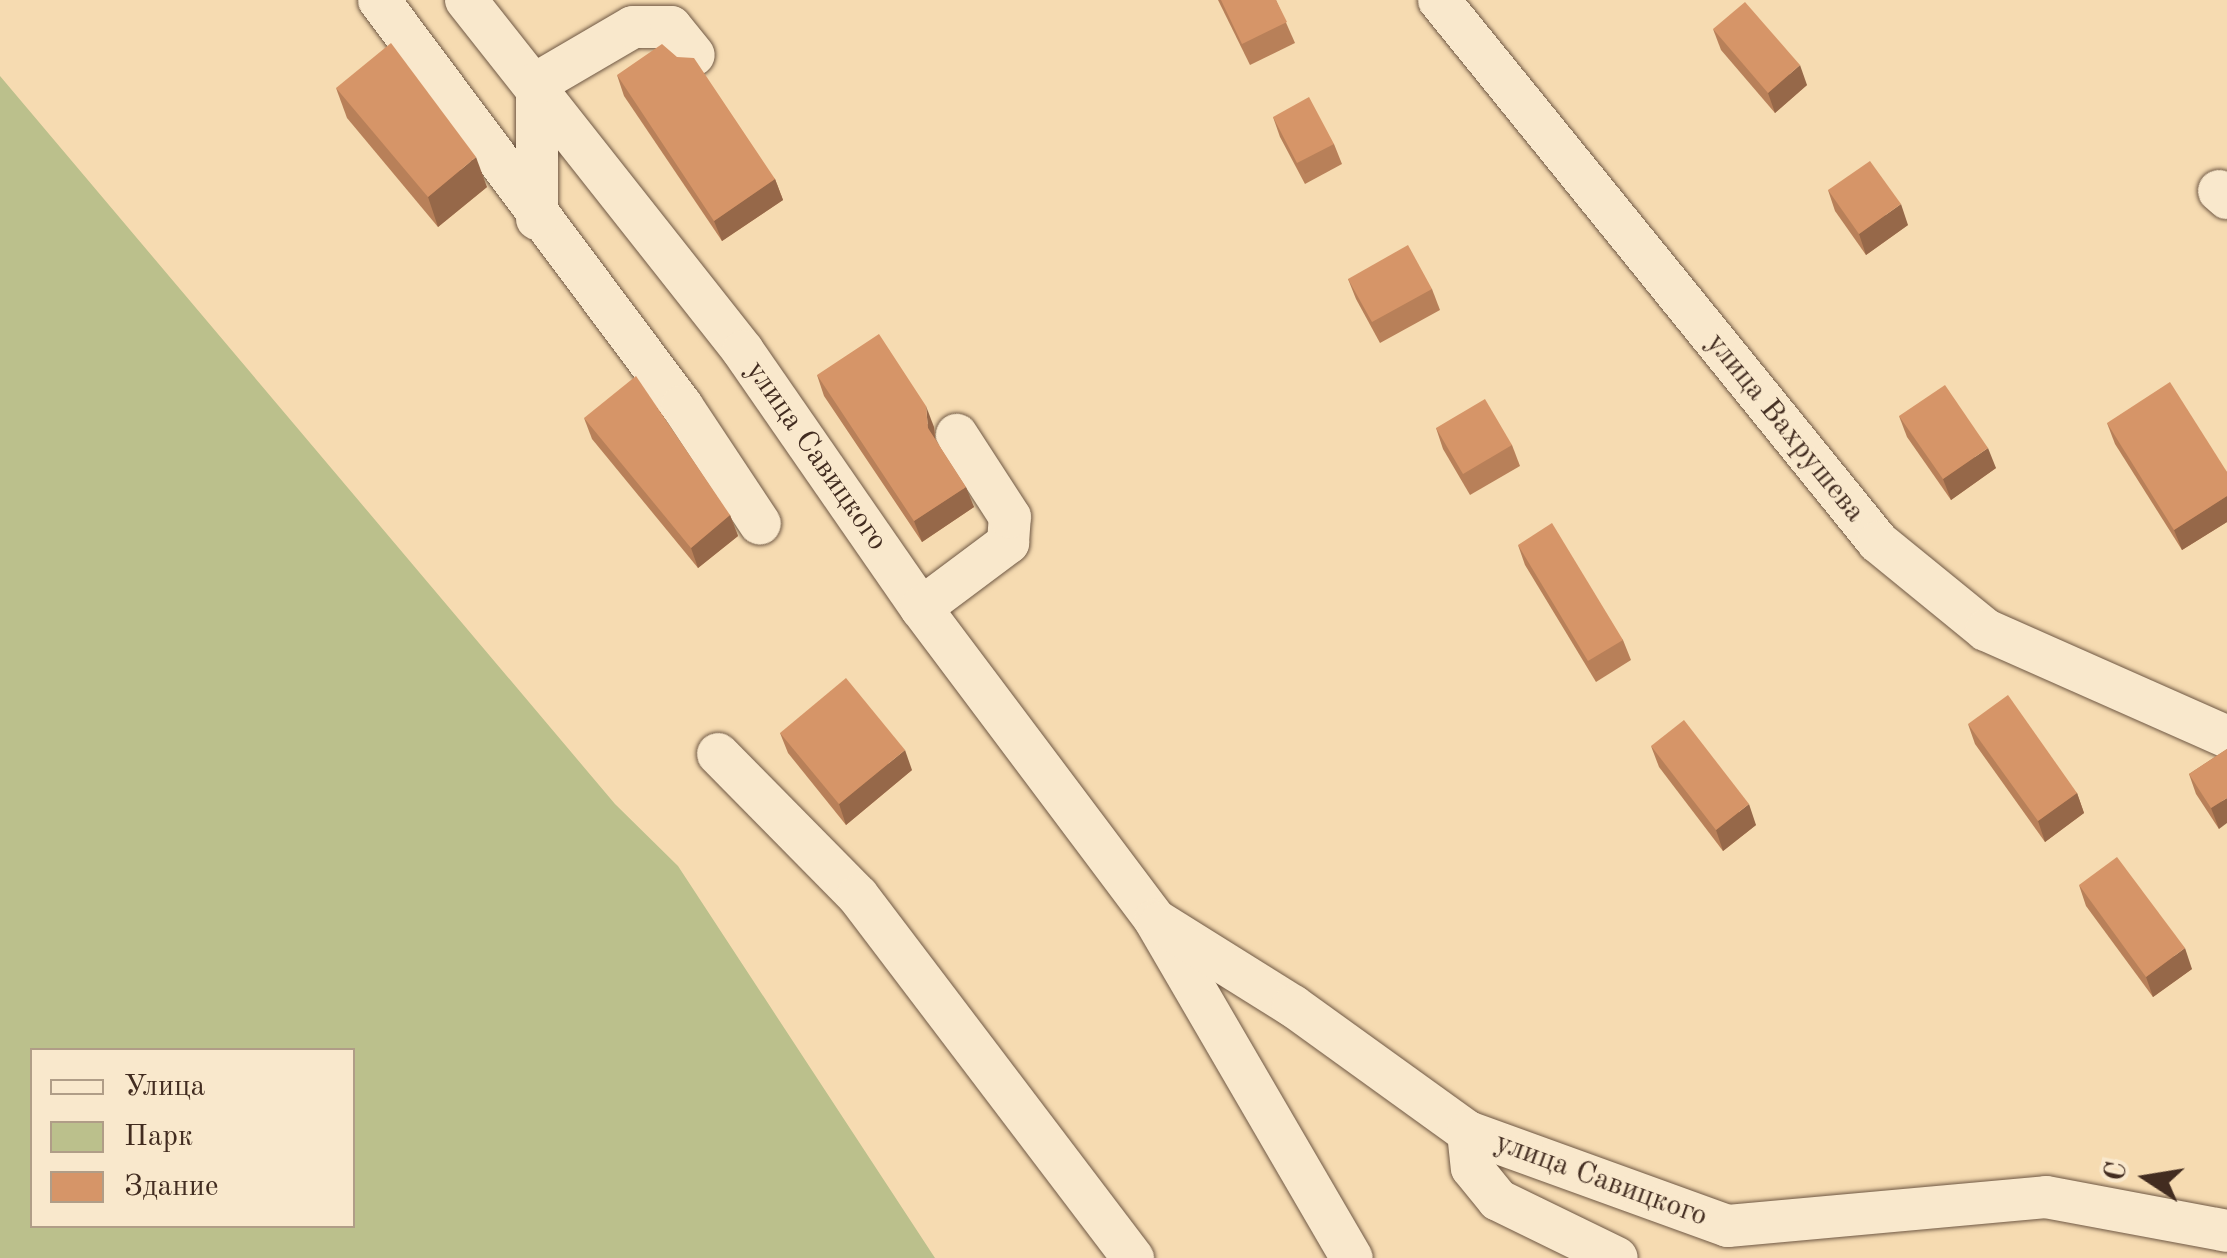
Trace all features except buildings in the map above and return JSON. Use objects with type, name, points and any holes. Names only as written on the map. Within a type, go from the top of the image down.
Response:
[{"type":"street","points":[[380,0],[538,219],[682,406],[760,524]]},
{"type":"street","name":"улица Савицкого","points":[[466,0],[537,83],[743,351],[920,608],[1156,920],[1352,1258]]},
{"type":"street","name":"улица Вахрушева","points":[[1439,0],[1878,542],[1986,630],[2227,736]]},
{"type":"street","points":[[538,219],[537,83],[633,27],[672,26],[694,55]]},
{"type":"street","points":[[920,608],[1008,543],[1010,517],[957,435]]},
{"type":"street","points":[[718,754],[858,896],[1133,1258]]},
{"type":"street","name":"улица Савицкого","points":[[1156,920],[1293,1006],[1468,1132],[1728,1226],[2046,1197],[2227,1231]]},
{"type":"street","points":[[1468,1132],[1472,1168],[1498,1200],[1617,1258]]},
{"type":"green space","points":[[0,76],[615,804],[678,866],[935,1258],[0,1258]]}]
